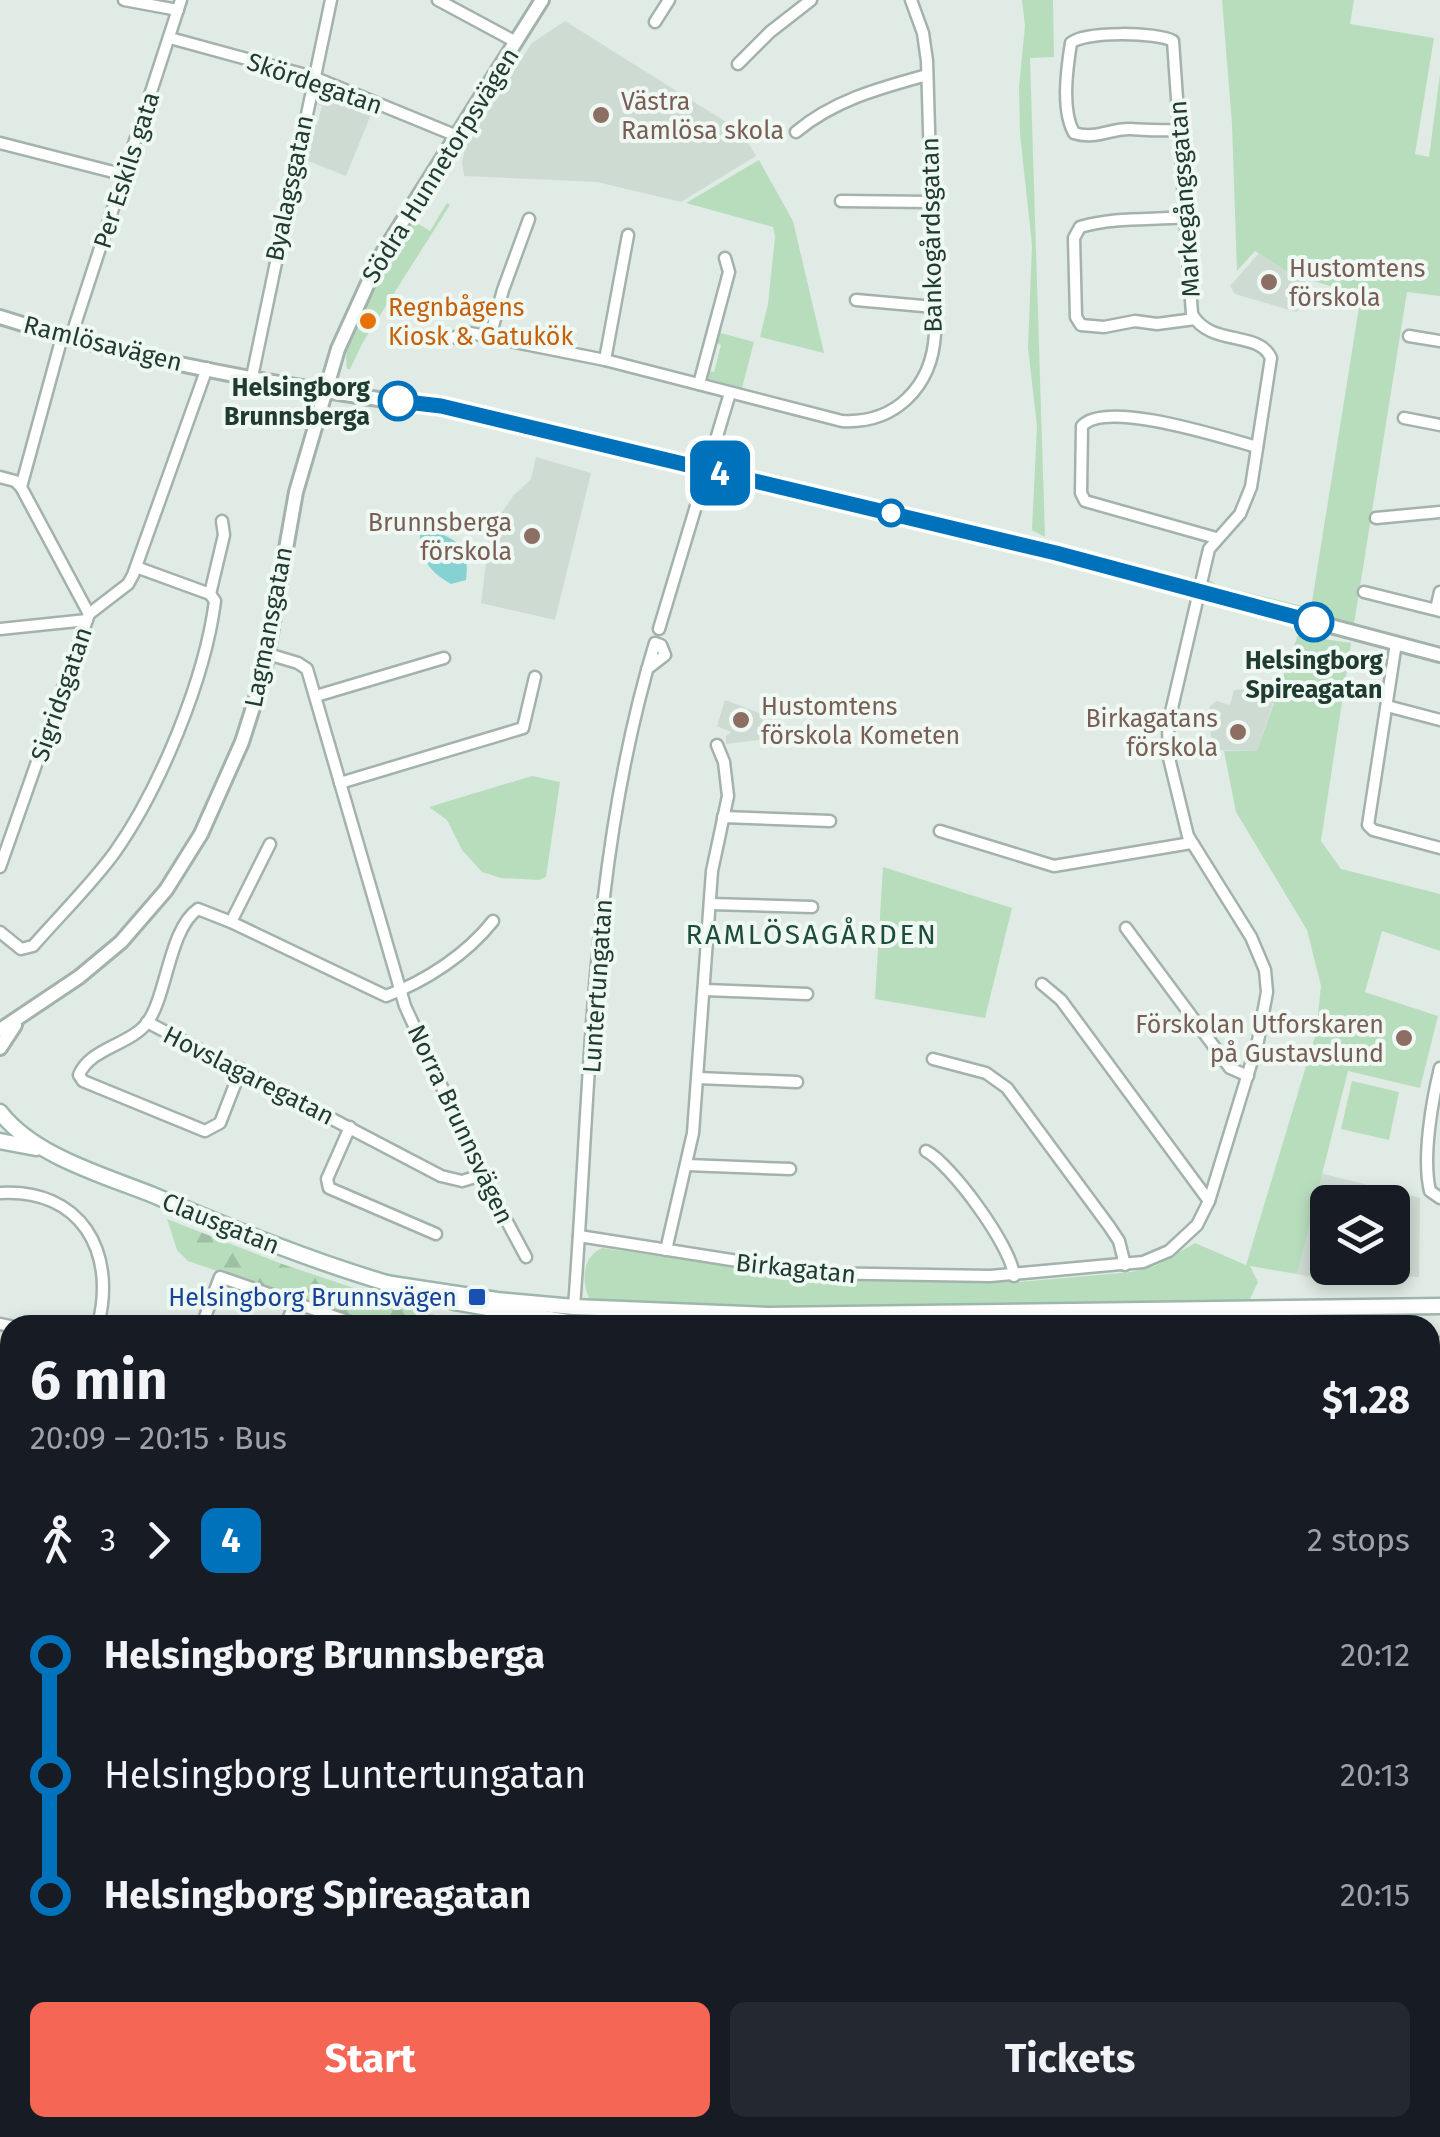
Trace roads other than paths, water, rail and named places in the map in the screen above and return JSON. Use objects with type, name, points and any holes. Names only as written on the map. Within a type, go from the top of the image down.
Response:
[{"type":"main road","name":"Clausgatan","points":[[0,1112],[21,1133],[60,1156]]},
{"type":"main road","name":"Clausgatan","points":[[0,1141],[60,1156],[271,1245],[385,1283],[497,1300],[561,1315]]},
{"type":"main road","name":"Clausgatan","points":[[835,1315],[1440,1306]]},
{"type":"street","points":[[124,0],[180,5]]},
{"type":"street","name":"Byalagsgatan","points":[[252,377],[331,0]]},
{"type":"street","points":[[438,0],[516,42]]},
{"type":"street","name":"Södra Hunnetorpsvägen","points":[[324,390],[367,280],[542,0]]},
{"type":"street","points":[[656,22],[669,0]]},
{"type":"street","points":[[738,64],[811,0]]},
{"type":"street","name":"Bankogårdsgatan","points":[[451,338],[470,333],[605,360],[842,421],[864,420],[888,412],[908,399],[928,370],[934,344],[927,75],[923,32],[911,0]]},
{"type":"street","name":"Per Eskils gata","points":[[21,488],[66,338],[125,175],[180,5]]},
{"type":"street","name":"Markegångsgatan","points":[[1180,130],[1130,129],[1081,135],[1072,131],[1068,67],[1072,41],[1083,36],[1171,39],[1180,130],[1195,319],[1207,331],[1260,346],[1270,354],[1271,369],[1246,505],[1209,550],[1197,590]]},
{"type":"street","name":"Skördegatan","points":[[170,38],[312,78],[457,136]]},
{"type":"street","points":[[796,132],[851,98],[927,75]]},
{"type":"street","points":[[0,143],[125,175]]},
{"type":"street","points":[[841,201],[930,202]]},
{"type":"street","points":[[1186,217],[1129,218],[1080,227],[1074,238],[1076,317],[1080,326],[1091,328],[1126,321],[1157,324],[1195,319]]},
{"type":"street","points":[[490,337],[529,219]]},
{"type":"street","points":[[605,360],[628,235]]},
{"type":"street","points":[[699,384],[729,272],[725,258]]},
{"type":"street","points":[[856,300],[934,306]]},
{"type":"street","name":"Ramlösavägen","points":[[0,317],[66,338],[207,368],[441,406],[1056,553],[1440,655]]},
{"type":"street","points":[[1409,336],[1440,341]]},
{"type":"street","name":"Sigridsgatan","points":[[0,867],[88,617],[128,584],[207,368]]},
{"type":"street","name":"Lagmansgatan","points":[[0,1030],[121,942],[175,877],[200,834],[232,766],[268,654],[289,524],[324,390]]},
{"type":"street","points":[[659,630],[730,393]]},
{"type":"street","points":[[1404,418],[1440,425]]},
{"type":"street","points":[[1216,538],[1085,501],[1081,492],[1082,426],[1092,419],[1150,420],[1257,447]]},
{"type":"street","points":[[0,477],[21,488],[88,617],[0,628]]},
{"type":"street","points":[[1376,518],[1440,512]]},
{"type":"street","points":[[0,932],[22,949],[31,948],[106,863],[137,816],[188,701],[215,605],[210,594],[224,536],[222,521]]},
{"type":"street","points":[[136,567],[210,594]]},
{"type":"street","name":"Birkagatan","points":[[580,1236],[837,1275],[1014,1276],[1125,1265],[1152,1259],[1182,1242],[1197,1225],[1209,1201],[1267,1007],[1265,970],[1251,938],[1191,843],[1172,774],[1167,742],[1172,701],[1197,590]]},
{"type":"street","points":[[1364,592],[1438,610],[1440,592]]},
{"type":"street","points":[[1396,644],[1369,827],[1440,848]]},
{"type":"street","name":"Norra Brunnsvägen","points":[[268,654],[303,666],[316,696],[400,990],[482,1174],[526,1257]]},
{"type":"street","points":[[316,696],[444,658]]},
{"type":"street","name":"Luntertungatan","points":[[574,1315],[606,869],[624,764],[647,668]]},
{"type":"street","points":[[340,783],[524,728],[535,677]]},
{"type":"street","points":[[1387,706],[1440,720]]},
{"type":"street","points":[[666,1250],[687,1165],[698,1078],[714,861],[728,786],[723,758],[716,745]]},
{"type":"street","points":[[723,817],[830,821]]},
{"type":"street","points":[[940,831],[1054,866],[1191,843]]},
{"type":"street","points":[[231,922],[270,844]]},
{"type":"street","points":[[710,904],[812,907]]},
{"type":"street","points":[[241,1069],[220,1123],[205,1130],[81,1080],[80,1072],[86,1063],[147,1022],[188,918],[196,910],[204,909],[386,996],[478,940],[494,921]]},
{"type":"street","points":[[1126,928],[1230,1068],[1248,1076]]},
{"type":"street","points":[[1042,984],[1061,1000],[1209,1201]]},
{"type":"street","points":[[704,990],[807,994]]},
{"type":"street","name":"Lagmansgatan","points":[[0,1048],[17,1020]]},
{"type":"street","name":"Hovslagaregatan","points":[[147,1022],[448,1180],[462,1181],[482,1174]]},
{"type":"street","points":[[933,1059],[982,1072],[1007,1088],[1110,1226],[1125,1265]]},
{"type":"street","points":[[1440,1068],[1428,1179],[1430,1191],[1440,1198]]},
{"type":"street","points":[[698,1078],[797,1082]]},
{"type":"street","name":"Hovslagaregatan","points":[[350,1128],[328,1179],[329,1188],[436,1234]]},
{"type":"street","points":[[926,1151],[943,1162],[1002,1242],[1012,1261],[1014,1276]]},
{"type":"street","points":[[687,1165],[790,1169]]},
{"type":"street","points":[[0,1194],[46,1198],[67,1211],[90,1235],[97,1246],[105,1281],[100,1315]]},
{"type":"street","points":[[206,1315],[220,1277],[331,1315]]},
{"type":"street","points":[[289,1315],[294,1302]]},
{"type":"water","points":[[431,530],[461,547],[466,580],[451,584],[426,562],[420,531]]},
{"type":"place","name":"Västra Ramlösa skola","points":[[601,115]]},
{"type":"place","name":"Hustomtens förskola","points":[[1269,282]]},
{"type":"place","name":"Regnbågens Kiosk & Gatukök","points":[[368,321]]},
{"type":"place","name":"Helsingborg Brunnsberga","points":[[398,401]]},
{"type":"place","name":"Brunnsberga förskola","points":[[532,536]]},
{"type":"place","name":"Helsingborg Spireagatan","points":[[1314,622]]},
{"type":"place","name":"Hustomtens förskola Kometen","points":[[741,720]]},
{"type":"place","name":"Birkagatans förskola","points":[[1238,732]]},
{"type":"place","name":"Förskolan Utforskaren på Gustavslund","points":[[1404,1038]]},
{"type":"place","name":"Helsingborg Brunnsvägen","points":[[477,1297]]},
{"type":"district","name":"RAMLÖSAGÅRDEN","points":[[812,934]]}]
